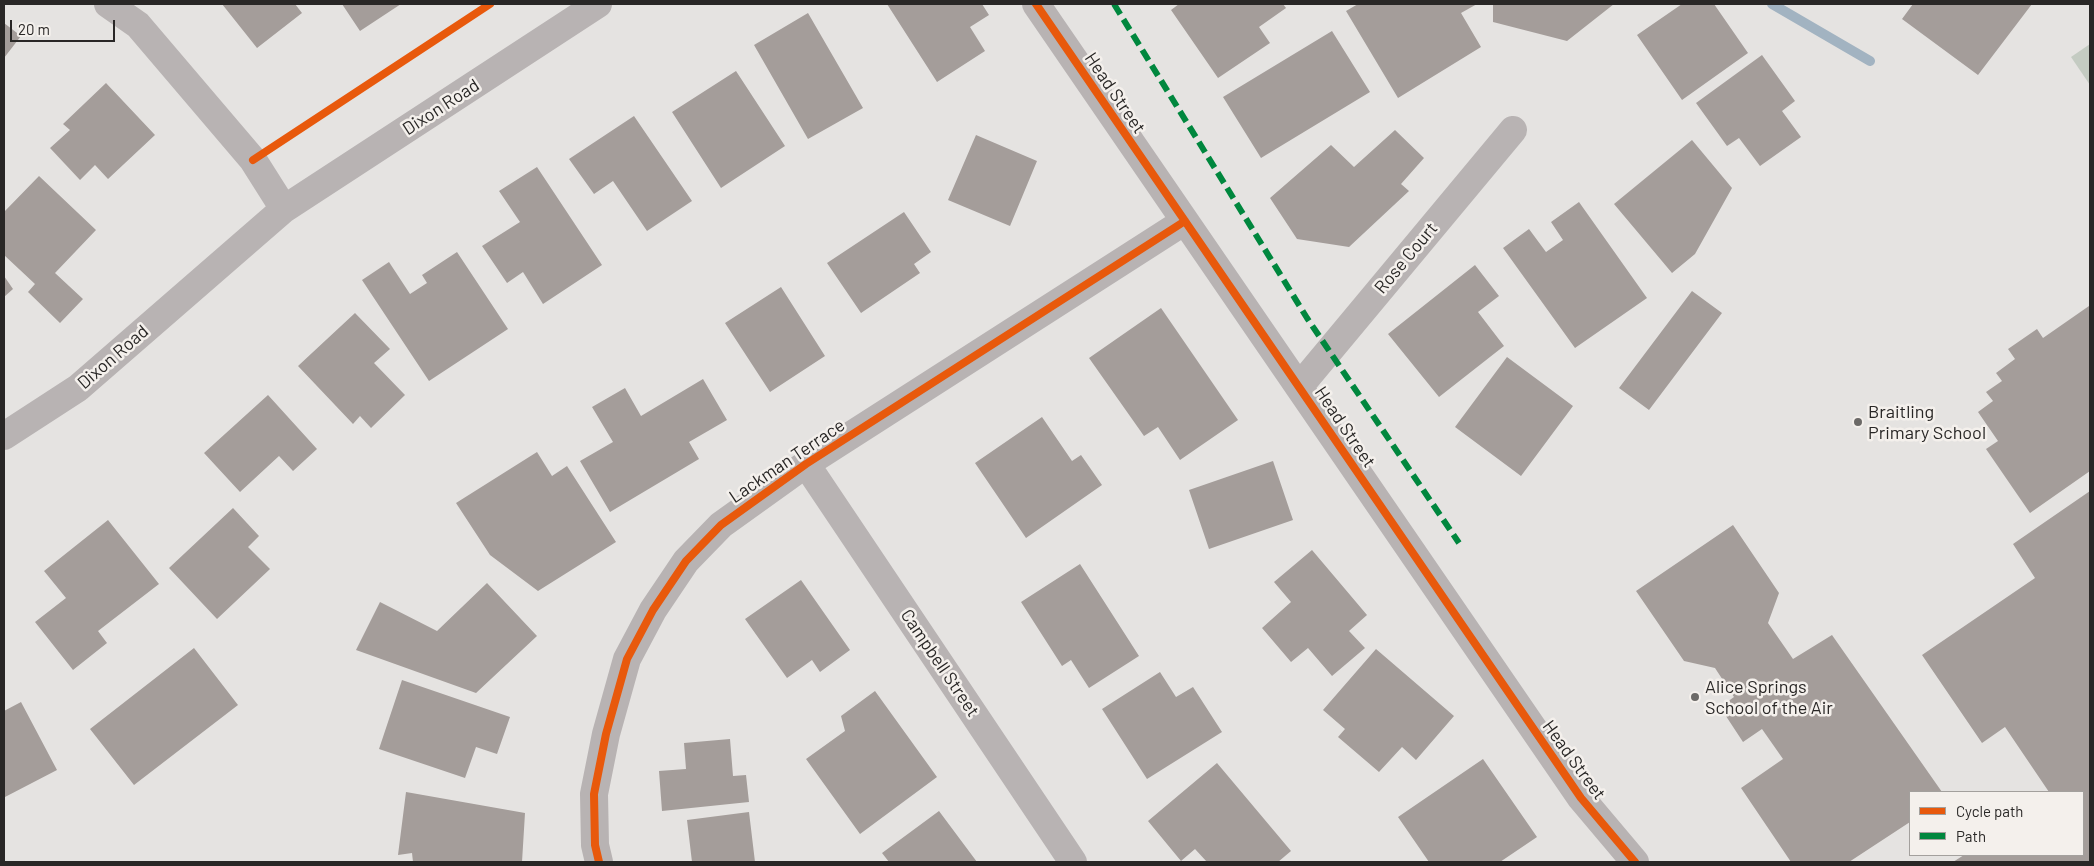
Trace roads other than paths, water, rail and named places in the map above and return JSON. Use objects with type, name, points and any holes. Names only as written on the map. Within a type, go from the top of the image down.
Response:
[{"type":"street","points":[[108,4],[138,25],[253,160],[284,209]]},
{"type":"street","name":"Dixon Road","points":[[4,436],[78,388],[284,209],[598,4]]},
{"type":"street","name":"Head Street","points":[[1036,4],[1580,798],[1635,862]]},
{"type":"street","name":"Rose Court","points":[[1298,386],[1513,130]]},
{"type":"street","name":"Lackman Terrace","points":[[599,862],[595,845],[594,794],[606,734],[628,659],[653,610],[686,561],[721,525],[806,464],[1185,221]]},
{"type":"street","name":"Campbell Street","points":[[806,464],[1073,862]]},
{"type":"waterway","points":[[1772,4],[1870,61]]},
{"type":"place","name":"Braitling Primary School","points":[[1858,422]]},
{"type":"place","name":"Alice Springs School of the Air","points":[[1695,697]]}]
